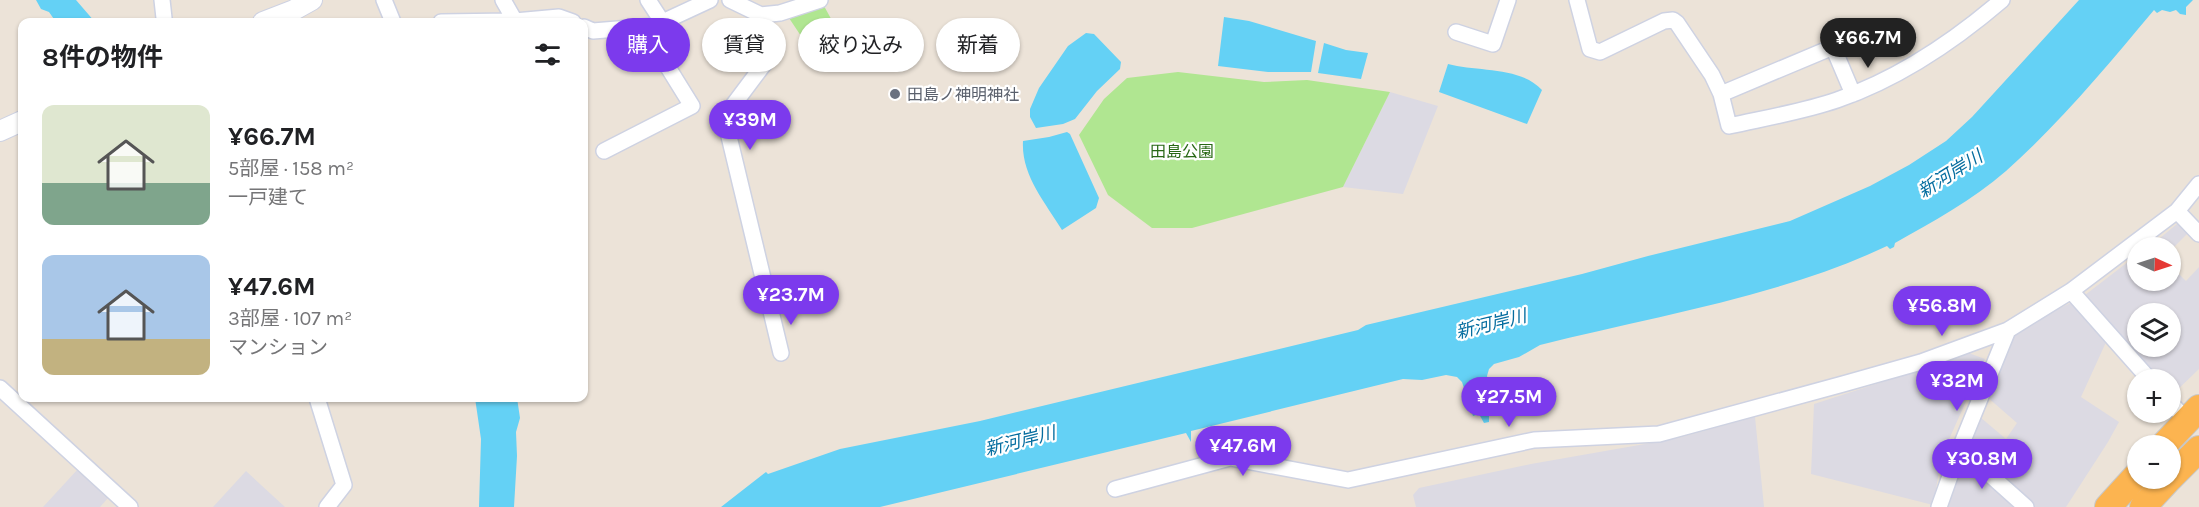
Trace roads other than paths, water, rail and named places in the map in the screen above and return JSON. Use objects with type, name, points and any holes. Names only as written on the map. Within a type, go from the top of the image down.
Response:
[{"type":"highway","points":[[2170,435],[2185,410]]},
{"type":"highway","points":[[2181,467],[2199,449]]},
{"type":"highway","points":[[2108,507],[2127,486]]},
{"type":"highway","points":[[2143,507],[2160,489]]},
{"type":"street","points":[[162,0],[164,18]]},
{"type":"street","points":[[273,18],[312,0]]},
{"type":"street","points":[[384,0],[391,18]]},
{"type":"street","points":[[503,0],[513,18]]},
{"type":"street","points":[[648,0],[660,18]]},
{"type":"street","points":[[673,18],[710,0]]},
{"type":"street","points":[[730,0],[761,15],[780,13],[820,0]]},
{"type":"street","points":[[1456,33],[1493,44],[1508,0]]},
{"type":"street","points":[[1577,0],[1590,50],[1594,52],[1600,52],[1664,21],[1673,20],[1682,28],[1712,75],[1721,94],[1729,126],[1810,108],[1853,94],[1885,80],[1930,55],[2002,0]]},
{"type":"street","points":[[761,15],[770,38],[764,64],[734,104],[726,124],[781,353]]},
{"type":"street","points":[[588,29],[593,31],[606,30]]},
{"type":"street","points":[[1721,94],[1833,47],[1853,94]]},
{"type":"street","points":[[604,151],[692,106],[671,72]]},
{"type":"street","points":[[0,131],[18,123]]},
{"type":"street","points":[[1115,489],[1230,458],[1348,480],[1534,440],[1659,434],[1920,362],[2008,330],[2071,291],[2177,211],[2199,184]]},
{"type":"street","points":[[2177,211],[2199,234]]},
{"type":"street","points":[[2071,291],[2140,369]]},
{"type":"street","points":[[1939,507],[1960,448],[2008,330]]},
{"type":"street","points":[[0,388],[130,507]]},
{"type":"street","points":[[318,402],[344,485],[327,507]]},
{"type":"street","points":[[1960,448],[2026,507]]},
{"type":"water","points":[[36,0],[76,0],[92,18],[53,18],[49,12],[41,9]]},
{"type":"water","name":"新河岸川","points":[[2079,0],[2193,0],[2186,7],[2186,15],[2176,10],[2170,12],[2162,10],[2157,13],[2154,10],[2101,73],[2026,153],[1993,182],[1938,219],[1895,243],[1894,247],[1890,249],[1887,246],[1847,263],[1761,292],[1540,345],[1519,357],[1494,364],[1487,376],[1494,411],[1489,413],[1489,422],[1484,423],[1479,414],[1473,416],[1462,382],[1457,377],[1446,375],[1422,380],[1403,379],[1191,431],[1191,442],[1186,433],[880,507],[721,507],[766,472],[768,474],[840,449],[980,421],[1358,330],[1366,325],[1582,274],[1790,221],[1870,186],[1909,165],[1946,141],[1972,117]]},
{"type":"water","points":[[1224,17],[1249,21],[1316,41],[1311,72],[1268,72],[1218,66]]},
{"type":"water","points":[[1086,33],[1094,34],[1121,62],[1120,69],[1097,91],[1075,119],[1063,124],[1036,128],[1030,117],[1030,109],[1039,88],[1068,46]]},
{"type":"water","points":[[1324,43],[1346,50],[1368,53],[1361,79],[1318,73]]},
{"type":"water","points":[[1448,64],[1510,73],[1533,82],[1542,90],[1527,124],[1439,92]]},
{"type":"water","points":[[1067,132],[1070,134],[1099,198],[1096,208],[1062,230],[1030,177],[1023,153],[1023,141]]},
{"type":"water","points":[[476,402],[518,402],[520,418],[516,432],[514,507],[479,507],[481,439]]},
{"type":"place","name":"田島ノ神明神社","points":[[895,94]]},
{"type":"park label","name":"田島公園","points":[[1182,151]]}]
